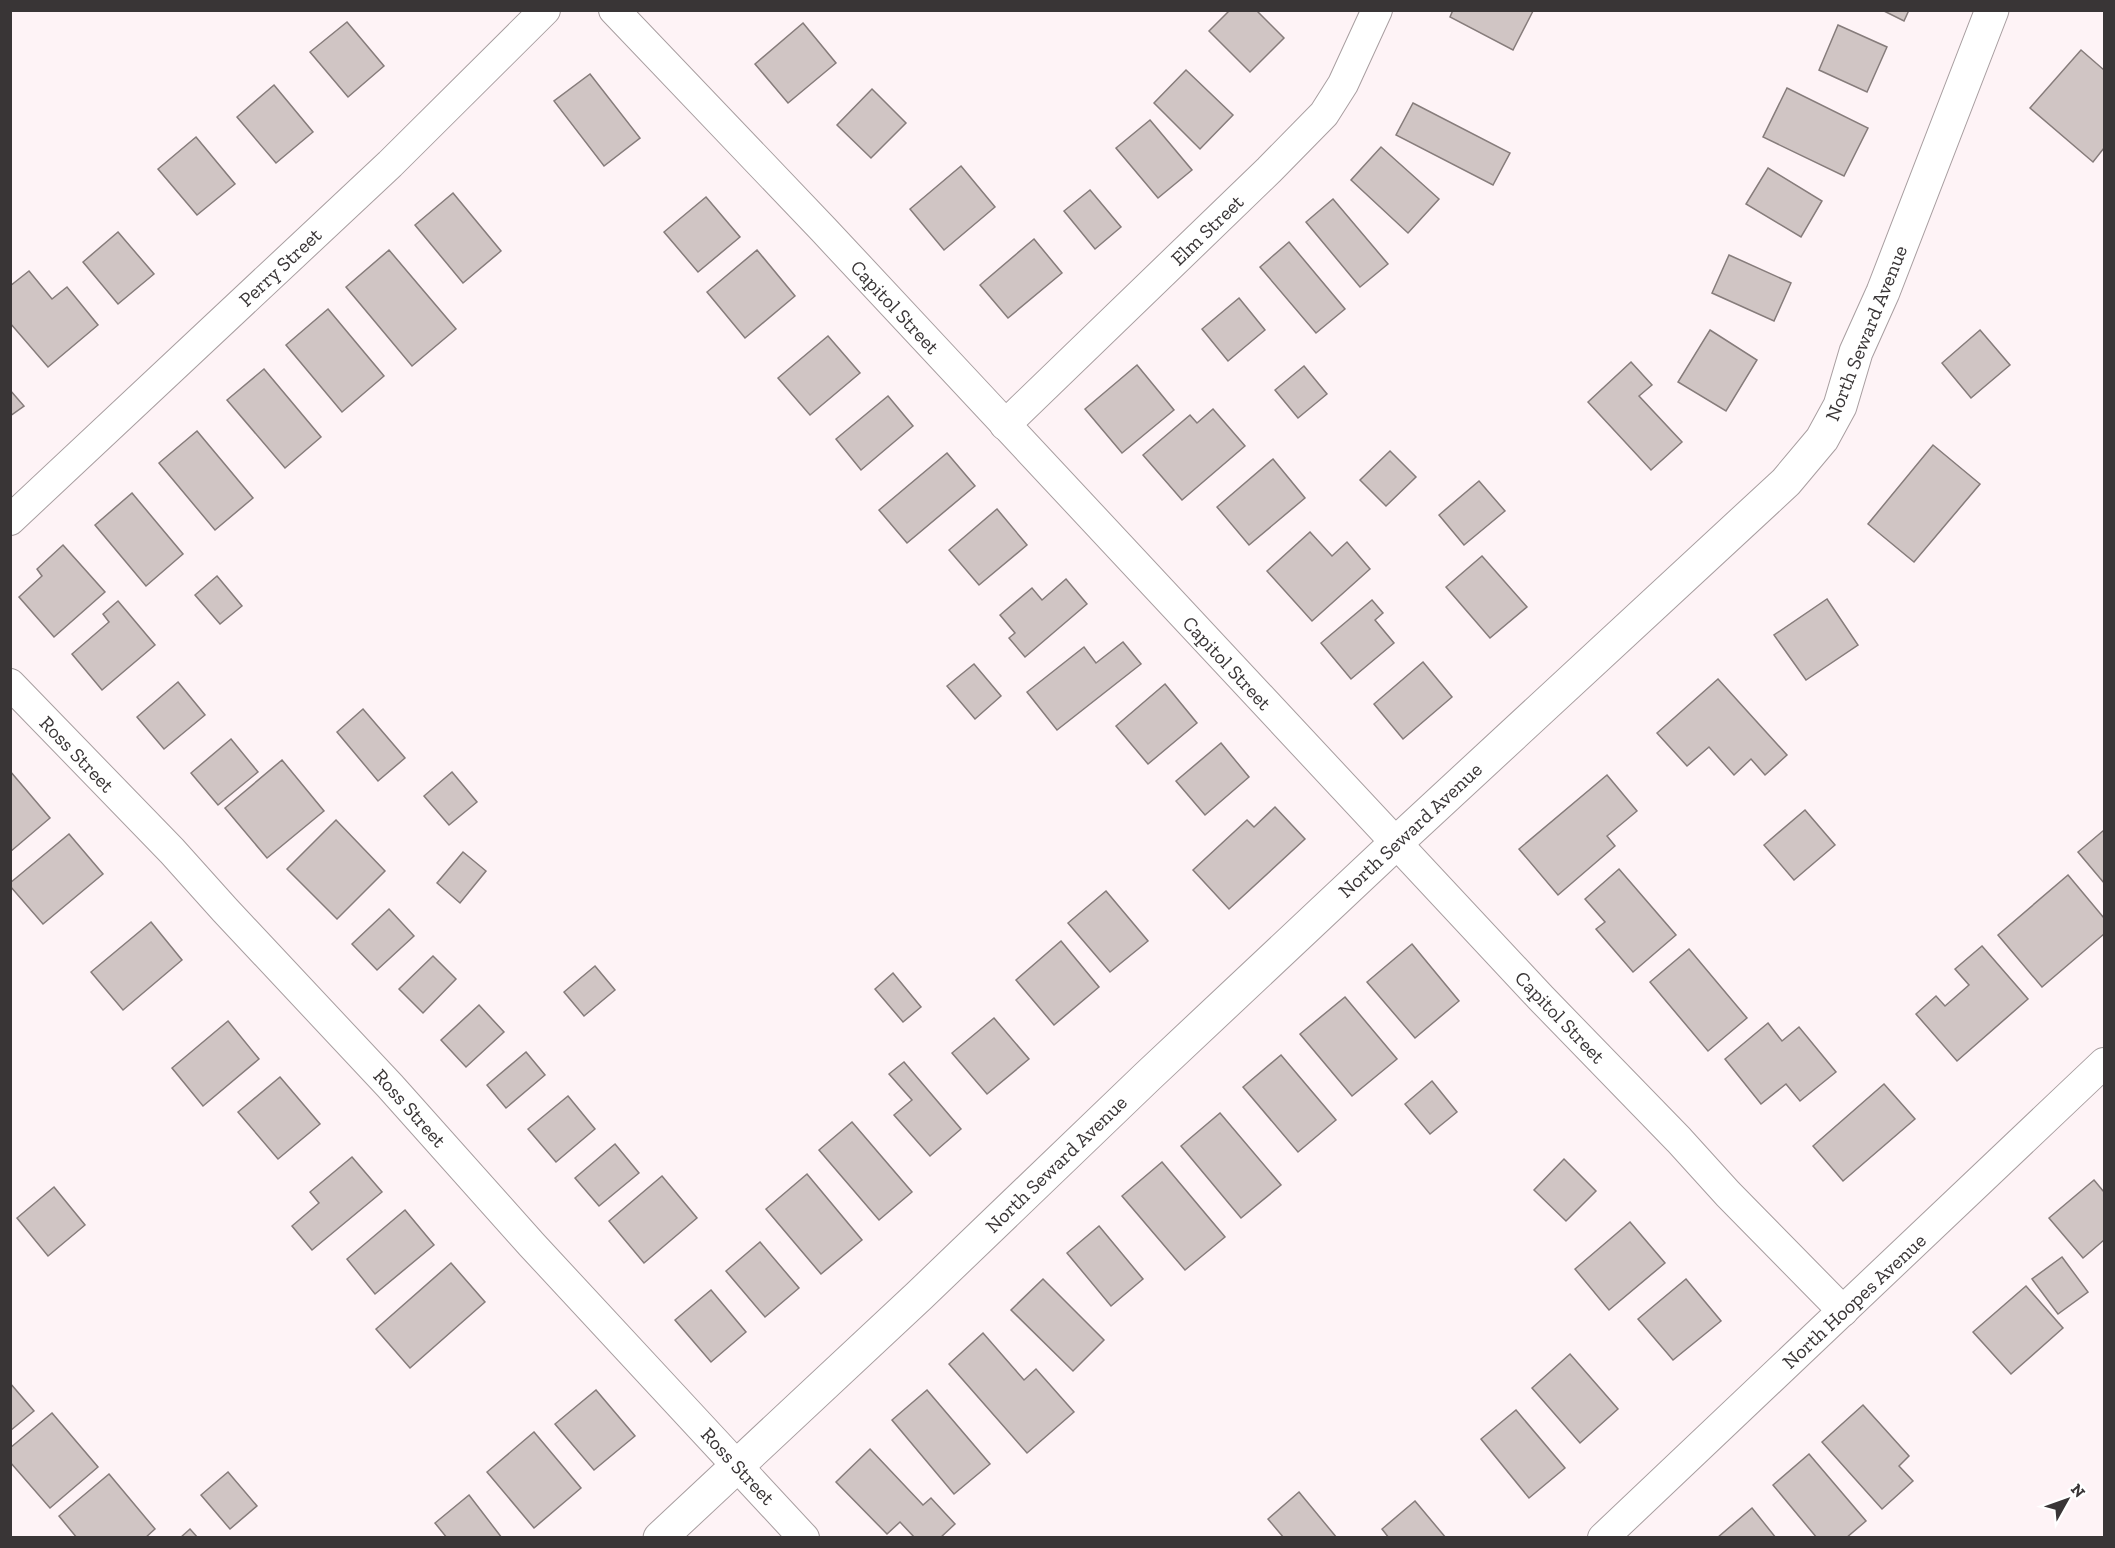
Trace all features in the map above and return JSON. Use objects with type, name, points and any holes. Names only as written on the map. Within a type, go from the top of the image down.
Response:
[{"type":"street","name":"Perry Street","points":[[10,520],[390,164],[545,10]]},
{"type":"street","name":"Capitol Street","points":[[615,10],[1541,998],[1843,1311]]},
{"type":"street","name":"Elm Street","points":[[1005,425],[1324,114],[1343,84],[1377,10]]},
{"type":"street","name":"North Seward Avenue","points":[[660,1538],[920,1295],[1396,843],[1786,483],[1822,439],[1840,406],[1856,352],[1883,292],[1992,10]]},
{"type":"street","name":"Ross Street","points":[[10,684],[172,851],[390,1086],[532,1245],[804,1538]]},
{"type":"street","name":"North Hoopes Avenue","points":[[1603,1538],[2104,1063]]},
{"type":"building","points":[[1230,10],[1256,10],[1284,38],[1250,72],[1209,31]]},
{"type":"building","points":[[1453,10],[1533,11],[1513,50],[1450,17]]},
{"type":"building","points":[[1882,10],[1909,10],[1904,21]]},
{"type":"building","points":[[347,22],[384,66],[348,97],[310,52]]},
{"type":"building","points":[[803,23],[836,63],[788,103],[755,64]]},
{"type":"building","points":[[1838,25],[1887,47],[1867,92],[1819,70]]},
{"type":"building","points":[[2081,50],[2104,70],[2104,148],[2093,162],[2030,108]]},
{"type":"building","points":[[1186,70],[1233,115],[1200,149],[1154,103]]},
{"type":"building","points":[[590,74],[640,138],[604,166],[554,101]]},
{"type":"building","points":[[274,85],[313,132],[276,163],[237,117]]},
{"type":"building","points":[[1787,88],[1868,128],[1844,176],[1763,137]]},
{"type":"building","points":[[872,89],[906,123],[871,158],[837,125]]},
{"type":"building","points":[[1413,103],[1510,153],[1493,185],[1396,135]]},
{"type":"building","points":[[1150,120],[1192,170],[1158,198],[1116,148]]},
{"type":"building","points":[[196,137],[235,184],[197,215],[158,169]]},
{"type":"building","points":[[1381,147],[1439,199],[1408,233],[1351,180]]},
{"type":"building","points":[[961,166],[995,207],[944,250],[910,209]]},
{"type":"building","points":[[1768,168],[1822,201],[1801,237],[1746,204]]},
{"type":"building","points":[[1090,190],[1121,227],[1095,249],[1064,211]]},
{"type":"building","points":[[453,193],[501,251],[463,283],[415,225]]},
{"type":"building","points":[[706,197],[740,237],[698,272],[664,232]]},
{"type":"building","points":[[1333,199],[1388,264],[1360,287],[1306,222]]},
{"type":"building","points":[[118,232],[154,274],[118,304],[83,262]]},
{"type":"building","points":[[1034,239],[1062,273],[1008,318],[980,285]]},
{"type":"building","points":[[1289,242],[1345,309],[1316,333],[1260,267]]},
{"type":"building","points":[[389,250],[456,329],[412,366],[346,287]]},
{"type":"building","points":[[757,250],[795,296],[745,338],[707,292]]},
{"type":"building","points":[[1729,255],[1791,283],[1774,321],[1712,293]]},
{"type":"building","points":[[29,271],[52,299],[67,287],[98,325],[48,367],[10,323],[10,286]]},
{"type":"building","points":[[1239,298],[1265,330],[1228,361],[1202,329]]},
{"type":"building","points":[[328,309],[384,376],[342,412],[286,345]]},
{"type":"building","points":[[1710,330],[1757,360],[1726,411],[1678,382]]},
{"type":"building","points":[[1980,330],[2010,365],[1971,398],[1942,363]]},
{"type":"building","points":[[828,336],[860,373],[810,415],[778,378]]},
{"type":"building","points":[[1631,362],[1652,385],[1639,396],[1682,442],[1651,470],[1588,402]]},
{"type":"building","points":[[1137,365],[1174,410],[1122,453],[1085,409]]},
{"type":"building","points":[[1304,366],[1327,394],[1298,418],[1275,390]]},
{"type":"building","points":[[264,369],[321,437],[285,468],[227,400]]},
{"type":"building","points":[[10,390],[24,406],[10,416]]},
{"type":"building","points":[[888,396],[913,426],[861,470],[836,439]]},
{"type":"building","points":[[1213,409],[1245,446],[1182,500],[1143,455],[1190,415],[1197,423]]},
{"type":"building","points":[[197,431],[253,498],[215,530],[159,463]]},
{"type":"building","points":[[1933,445],[1980,484],[1914,562],[1868,524]]},
{"type":"building","points":[[1390,451],[1416,477],[1386,506],[1360,480]]},
{"type":"building","points":[[947,453],[975,486],[907,543],[879,510]]},
{"type":"building","points":[[1273,459],[1305,498],[1249,545],[1217,507]]},
{"type":"building","points":[[1479,481],[1505,511],[1464,545],[1439,515]]},
{"type":"building","points":[[132,493],[183,554],[146,586],[95,525]]},
{"type":"building","points":[[997,509],[1027,545],[979,585],[949,550]]},
{"type":"building","points":[[1310,532],[1332,556],[1347,542],[1370,569],[1312,621],[1267,571]]},
{"type":"building","points":[[63,545],[105,592],[54,637],[19,597],[42,576],[37,569]]},
{"type":"building","points":[[1482,556],[1527,607],[1490,638],[1446,587]]},
{"type":"building","points":[[217,576],[242,606],[220,624],[195,595]]},
{"type":"building","points":[[1066,579],[1087,604],[1025,657],[1009,638],[1015,633],[1000,615],[1032,588],[1042,600]]},
{"type":"building","points":[[1827,599],[1858,645],[1806,680],[1774,635]]},
{"type":"building","points":[[1372,600],[1383,613],[1375,620],[1394,643],[1351,679],[1321,643]]},
{"type":"building","points":[[118,601],[155,645],[102,690],[72,654],[109,622],[103,614]]},
{"type":"building","points":[[1123,642],[1141,664],[1057,730],[1027,692],[1084,647],[1096,663]]},
{"type":"building","points":[[1423,662],[1452,697],[1403,739],[1374,704]]},
{"type":"building","points":[[974,664],[1001,696],[975,719],[947,686]]},
{"type":"building","points":[[1718,679],[1787,755],[1765,775],[1751,759],[1734,775],[1709,747],[1687,766],[1657,733]]},
{"type":"building","points":[[178,682],[205,715],[164,749],[137,717]]},
{"type":"building","points":[[1165,684],[1197,723],[1148,764],[1116,726]]},
{"type":"building","points":[[363,709],[405,758],[378,781],[337,732]]},
{"type":"building","points":[[231,739],[258,772],[218,805],[191,773]]},
{"type":"building","points":[[1221,743],[1249,777],[1205,815],[1176,781]]},
{"type":"building","points":[[282,760],[324,811],[267,858],[225,808]]},
{"type":"building","points":[[10,771],[50,818],[10,852]]},
{"type":"building","points":[[452,772],[477,802],[449,825],[424,796]]},
{"type":"building","points":[[1607,775],[1637,811],[1607,836],[1615,846],[1558,895],[1519,849]]},
{"type":"building","points":[[1275,807],[1305,839],[1229,909],[1193,870],[1247,820],[1254,827]]},
{"type":"building","points":[[1805,810],[1835,845],[1794,880],[1764,845]]},
{"type":"building","points":[[336,820],[385,871],[337,919],[287,869]]},
{"type":"building","points":[[2104,830],[2104,883],[2078,852]]},
{"type":"building","points":[[69,834],[103,874],[43,924],[10,886],[10,883]]},
{"type":"building","points":[[463,852],[486,871],[460,903],[437,883]]},
{"type":"building","points":[[1619,869],[1676,935],[1633,972],[1596,929],[1605,922],[1585,899]]},
{"type":"building","points":[[2068,875],[2104,918],[2104,934],[2042,987],[1998,935]]},
{"type":"building","points":[[1106,891],[1148,941],[1110,972],[1068,923]]},
{"type":"building","points":[[389,909],[414,936],[377,970],[352,944]]},
{"type":"building","points":[[151,922],[182,960],[123,1010],[91,972]]},
{"type":"building","points":[[1061,941],[1099,987],[1054,1025],[1016,980]]},
{"type":"building","points":[[1412,944],[1459,1001],[1415,1038],[1367,982]]},
{"type":"building","points":[[1982,946],[2028,999],[1957,1061],[1916,1014],[1936,996],[1945,1006],[1969,985],[1955,969]]},
{"type":"building","points":[[1689,949],[1747,1018],[1708,1051],[1650,982]]},
{"type":"building","points":[[433,956],[456,979],[423,1013],[399,989]]},
{"type":"building","points":[[595,966],[615,990],[584,1016],[564,992]]},
{"type":"building","points":[[893,973],[921,1007],[903,1022],[875,989]]},
{"type":"building","points":[[1345,997],[1397,1059],[1352,1096],[1300,1034]]},
{"type":"building","points":[[479,1005],[504,1032],[466,1067],[441,1040]]},
{"type":"building","points":[[994,1018],[1029,1059],[987,1094],[952,1053]]},
{"type":"building","points":[[228,1021],[259,1059],[203,1106],[172,1068]]},
{"type":"building","points":[[1768,1023],[1782,1041],[1799,1027],[1836,1072],[1800,1101],[1786,1084],[1761,1104],[1725,1059]]},
{"type":"building","points":[[526,1052],[545,1075],[506,1108],[487,1085]]},
{"type":"building","points":[[1281,1055],[1336,1120],[1298,1152],[1243,1087]]},
{"type":"building","points":[[904,1062],[961,1129],[930,1156],[894,1115],[912,1100],[889,1074]]},
{"type":"building","points":[[280,1077],[320,1124],[278,1159],[238,1112]]},
{"type":"building","points":[[1432,1081],[1457,1112],[1430,1134],[1405,1104]]},
{"type":"building","points":[[1884,1084],[1915,1119],[1843,1181],[1813,1146]]},
{"type":"building","points":[[568,1096],[595,1129],[556,1162],[528,1129]]},
{"type":"building","points":[[1220,1113],[1281,1185],[1241,1218],[1181,1146]]},
{"type":"building","points":[[852,1122],[912,1192],[879,1220],[819,1150]]},
{"type":"building","points":[[615,1144],[639,1173],[599,1206],[575,1178]]},
{"type":"building","points":[[352,1157],[382,1192],[312,1250],[292,1226],[319,1203],[310,1192]]},
{"type":"building","points":[[1564,1159],[1596,1191],[1566,1221],[1534,1190]]},
{"type":"building","points":[[1162,1162],[1225,1237],[1185,1270],[1122,1196]]},
{"type":"building","points":[[807,1174],[862,1240],[821,1274],[766,1209]]},
{"type":"building","points":[[662,1176],[697,1218],[644,1263],[609,1221]]},
{"type":"building","points":[[2094,1180],[2104,1192],[2104,1240],[2083,1258],[2049,1218]]},
{"type":"building","points":[[54,1187],[85,1225],[48,1256],[17,1218]]},
{"type":"building","points":[[405,1210],[434,1245],[375,1294],[347,1259]]},
{"type":"building","points":[[1630,1222],[1665,1263],[1609,1310],[1575,1269]]},
{"type":"building","points":[[1099,1226],[1143,1279],[1111,1306],[1067,1253]]},
{"type":"building","points":[[760,1242],[799,1288],[765,1317],[726,1271]]},
{"type":"building","points":[[2062,1257],[2088,1292],[2058,1314],[2032,1279]]},
{"type":"building","points":[[451,1263],[485,1302],[410,1368],[376,1329]]},
{"type":"building","points":[[1043,1279],[1104,1340],[1073,1371],[1011,1310]]},
{"type":"building","points":[[1686,1279],[1721,1321],[1673,1360],[1638,1319]]},
{"type":"building","points":[[2026,1286],[2063,1328],[2011,1374],[1973,1332]]},
{"type":"building","points":[[711,1290],[746,1332],[711,1362],[675,1320]]},
{"type":"building","points":[[983,1333],[1024,1380],[1036,1369],[1074,1412],[1027,1453],[949,1364]]},
{"type":"building","points":[[1570,1354],[1618,1409],[1580,1443],[1532,1388]]},
{"type":"building","points":[[10,1383],[34,1411],[10,1431]]},
{"type":"building","points":[[596,1390],[635,1436],[594,1470],[555,1424]]},
{"type":"building","points":[[927,1390],[990,1464],[954,1494],[892,1420]]},
{"type":"building","points":[[1863,1405],[1909,1456],[1899,1466],[1913,1481],[1882,1509],[1822,1442]]},
{"type":"building","points":[[1516,1410],[1565,1468],[1529,1498],[1481,1439]]},
{"type":"building","points":[[52,1413],[98,1467],[50,1508],[10,1462],[10,1448]]},
{"type":"building","points":[[534,1432],[581,1488],[534,1528],[487,1472]]},
{"type":"building","points":[[870,1449],[923,1505],[931,1498],[955,1524],[940,1538],[915,1538],[900,1522],[887,1534],[836,1482]]},
{"type":"building","points":[[1809,1454],[1866,1521],[1846,1538],[1817,1538],[1773,1485]]},
{"type":"building","points":[[228,1472],[257,1506],[230,1529],[201,1495]]},
{"type":"building","points":[[109,1474],[155,1529],[145,1538],[77,1538],[59,1516]]},
{"type":"building","points":[[1299,1492],[1337,1538],[1284,1538],[1268,1519]]},
{"type":"building","points":[[469,1495],[502,1538],[447,1538],[435,1523]]},
{"type":"building","points":[[1415,1501],[1446,1538],[1389,1538],[1382,1529]]},
{"type":"building","points":[[1752,1508],[1776,1538],[1717,1538]]},
{"type":"building","points":[[190,1529],[198,1538],[180,1538]]}]
